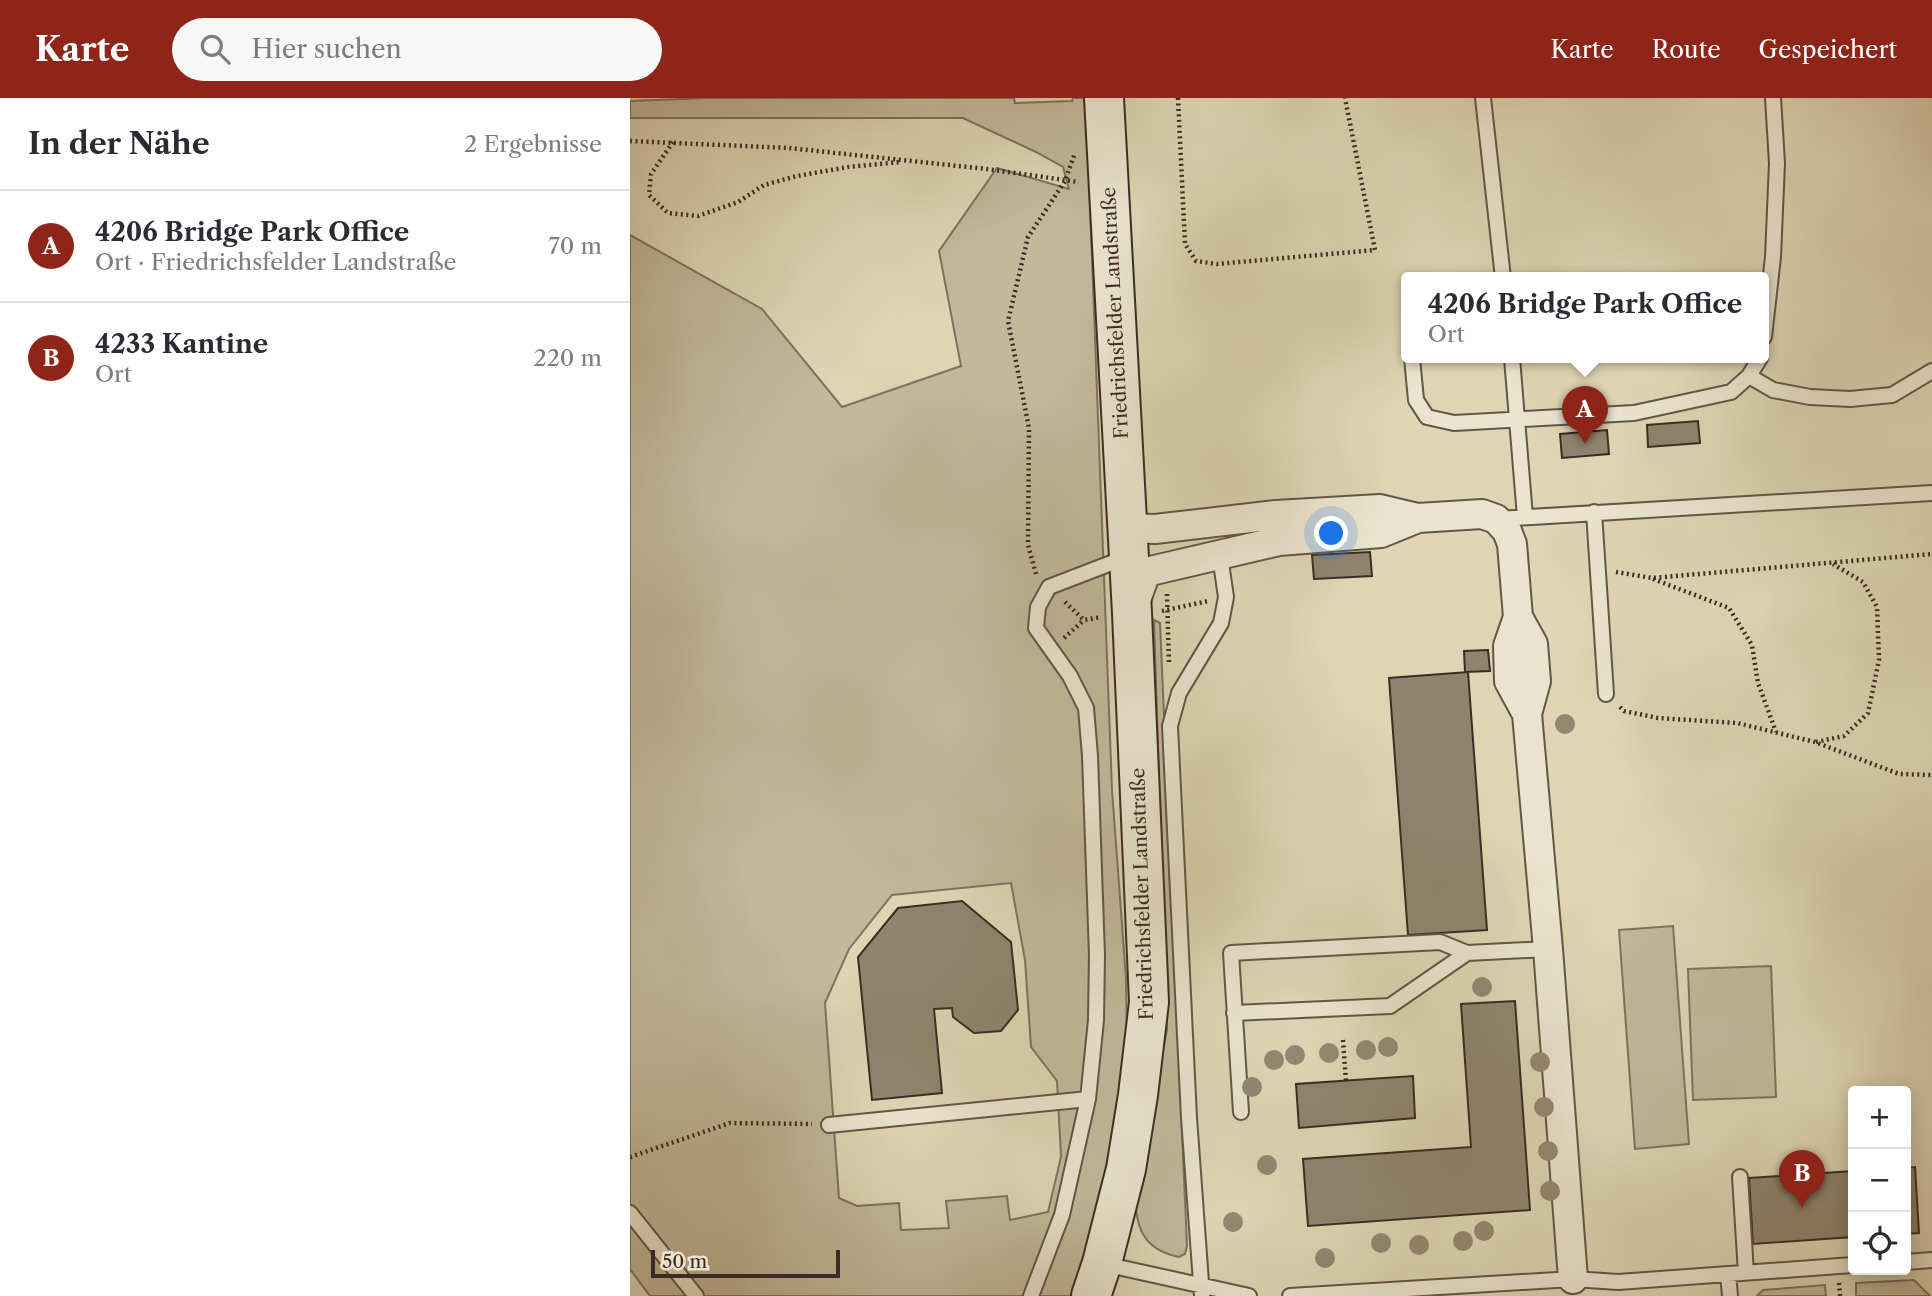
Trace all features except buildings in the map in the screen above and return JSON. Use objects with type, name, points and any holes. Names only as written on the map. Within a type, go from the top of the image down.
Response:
[{"type":"main road","name":"Friedrichsfelder Landstraße","points":[[1096,1280],[1126,1169],[1149,1002],[1132,612],[1104,98]]},
{"type":"street","points":[[1128,542],[1155,529],[1276,515],[1380,521],[1482,514],[1496,519],[1507,531],[1512,544],[1518,617],[1533,643],[1536,681],[1527,714],[1573,1279]]},
{"type":"street","name":"Friedrichsfelder Landstraße","points":[[1132,612],[1146,572],[1380,521]]},
{"type":"lane","points":[[1483,98],[1502,272]]},
{"type":"lane","points":[[1769,289],[1777,163],[1773,98]]},
{"type":"lane","points":[[1412,363],[1416,400],[1427,417],[1454,423],[1634,413],[1731,392],[1749,376],[1757,363]]},
{"type":"lane","points":[[1512,363],[1525,517]]},
{"type":"lane","points":[[1749,376],[1773,390],[1810,397],[1850,399],[1892,395],[1932,371]]},
{"type":"lane","points":[[1496,519],[1932,493]]},
{"type":"lane","points":[[1594,512],[1606,694]]},
{"type":"lane","points":[[1031,1296],[1062,1215],[1088,1099],[1096,1020],[1097,955],[1086,708],[1070,676],[1036,628],[1038,607],[1049,587],[1128,542]]},
{"type":"lane","points":[[1201,1291],[1189,1118],[1170,726],[1179,693],[1221,623],[1226,597],[1220,556]]},
{"type":"lane","points":[[1241,1112],[1231,953],[1440,942],[1467,953],[1548,949]]},
{"type":"lane","points":[[1234,1013],[1390,1006],[1467,953]]},
{"type":"lane","points":[[829,1125],[1088,1099]]},
{"type":"lane","points":[[1740,1177],[1745,1273]]},
{"type":"lane","points":[[630,1213],[696,1296]]},
{"type":"lane","points":[[1911,1262],[1932,1260]]},
{"type":"lane","points":[[1290,1296],[1573,1279],[1618,1289],[1728,1274],[1848,1265]]},
{"type":"lane","points":[[1096,1280],[1116,1268],[1201,1291],[1249,1296]]},
{"type":"lane","points":[[1728,1274],[1730,1296]]},
{"type":"path","points":[[1178,98],[1185,244],[1196,261],[1217,264],[1375,250],[1345,98]]},
{"type":"path","points":[[630,141],[789,148],[1108,185]]},
{"type":"path","points":[[673,142],[652,174],[649,195],[668,213],[698,216],[738,202],[764,186],[797,176],[849,167],[912,161]]},
{"type":"path","points":[[1065,181],[1028,237],[1008,321],[1029,428],[1028,545],[1037,576],[1084,620],[1132,612],[1167,611],[1226,597]]},
{"type":"path","points":[[1597,566],[1627,575],[1652,578],[1932,554]]},
{"type":"path","points":[[1815,742],[1844,737],[1868,713],[1879,660],[1877,607],[1863,582],[1832,563]]},
{"type":"path","points":[[1652,578],[1729,608],[1752,645],[1758,683],[1777,733]]},
{"type":"path","points":[[1606,694],[1624,711],[1658,718],[1737,723],[1815,742],[1899,774],[1932,775]]},
{"type":"path","points":[[1343,1040],[1346,1081]]},
{"type":"path","points":[[630,1157],[730,1123],[829,1125]]},
{"type":"shaded area","points":[[707,98],[1014,98],[1015,103],[1086,98],[1112,790],[1126,978],[1127,1034],[1116,1143],[1076,1296],[650,1296],[630,1269],[630,235],[762,309],[842,407],[961,366],[939,251],[997,168],[1069,189],[1063,167],[963,118],[630,118],[630,101]],"holes":[[[1011,883],[1025,960],[1031,1047],[1057,1081],[1061,1157],[1048,1212],[1010,1220],[1007,1196],[946,1201],[949,1228],[901,1230],[899,1203],[857,1206],[839,1198],[825,1003],[849,949],[892,895]]]},
{"type":"shaded area","points":[[1154,620],[1160,623],[1187,1246],[1185,1254],[1179,1257],[1156,1248],[1148,1241],[1139,1224],[1135,1201],[1135,1188],[1167,1030]]},
{"type":"shaded area","points":[[1673,926],[1689,1144],[1635,1149],[1619,930]]},
{"type":"shaded area","points":[[1771,966],[1776,1097],[1693,1100],[1688,969]]},
{"type":"shaded area","points":[[1914,1280],[1930,1296],[1856,1296],[1856,1283]]},
{"type":"shaded area","points":[[1825,1285],[1826,1296],[1757,1296],[1763,1290]]},
{"type":"place","name":"4206 Bridge Park Office","points":[[1585,444]]},
{"type":"place","name":"4233 Kantine","points":[[1802,1208]]}]
